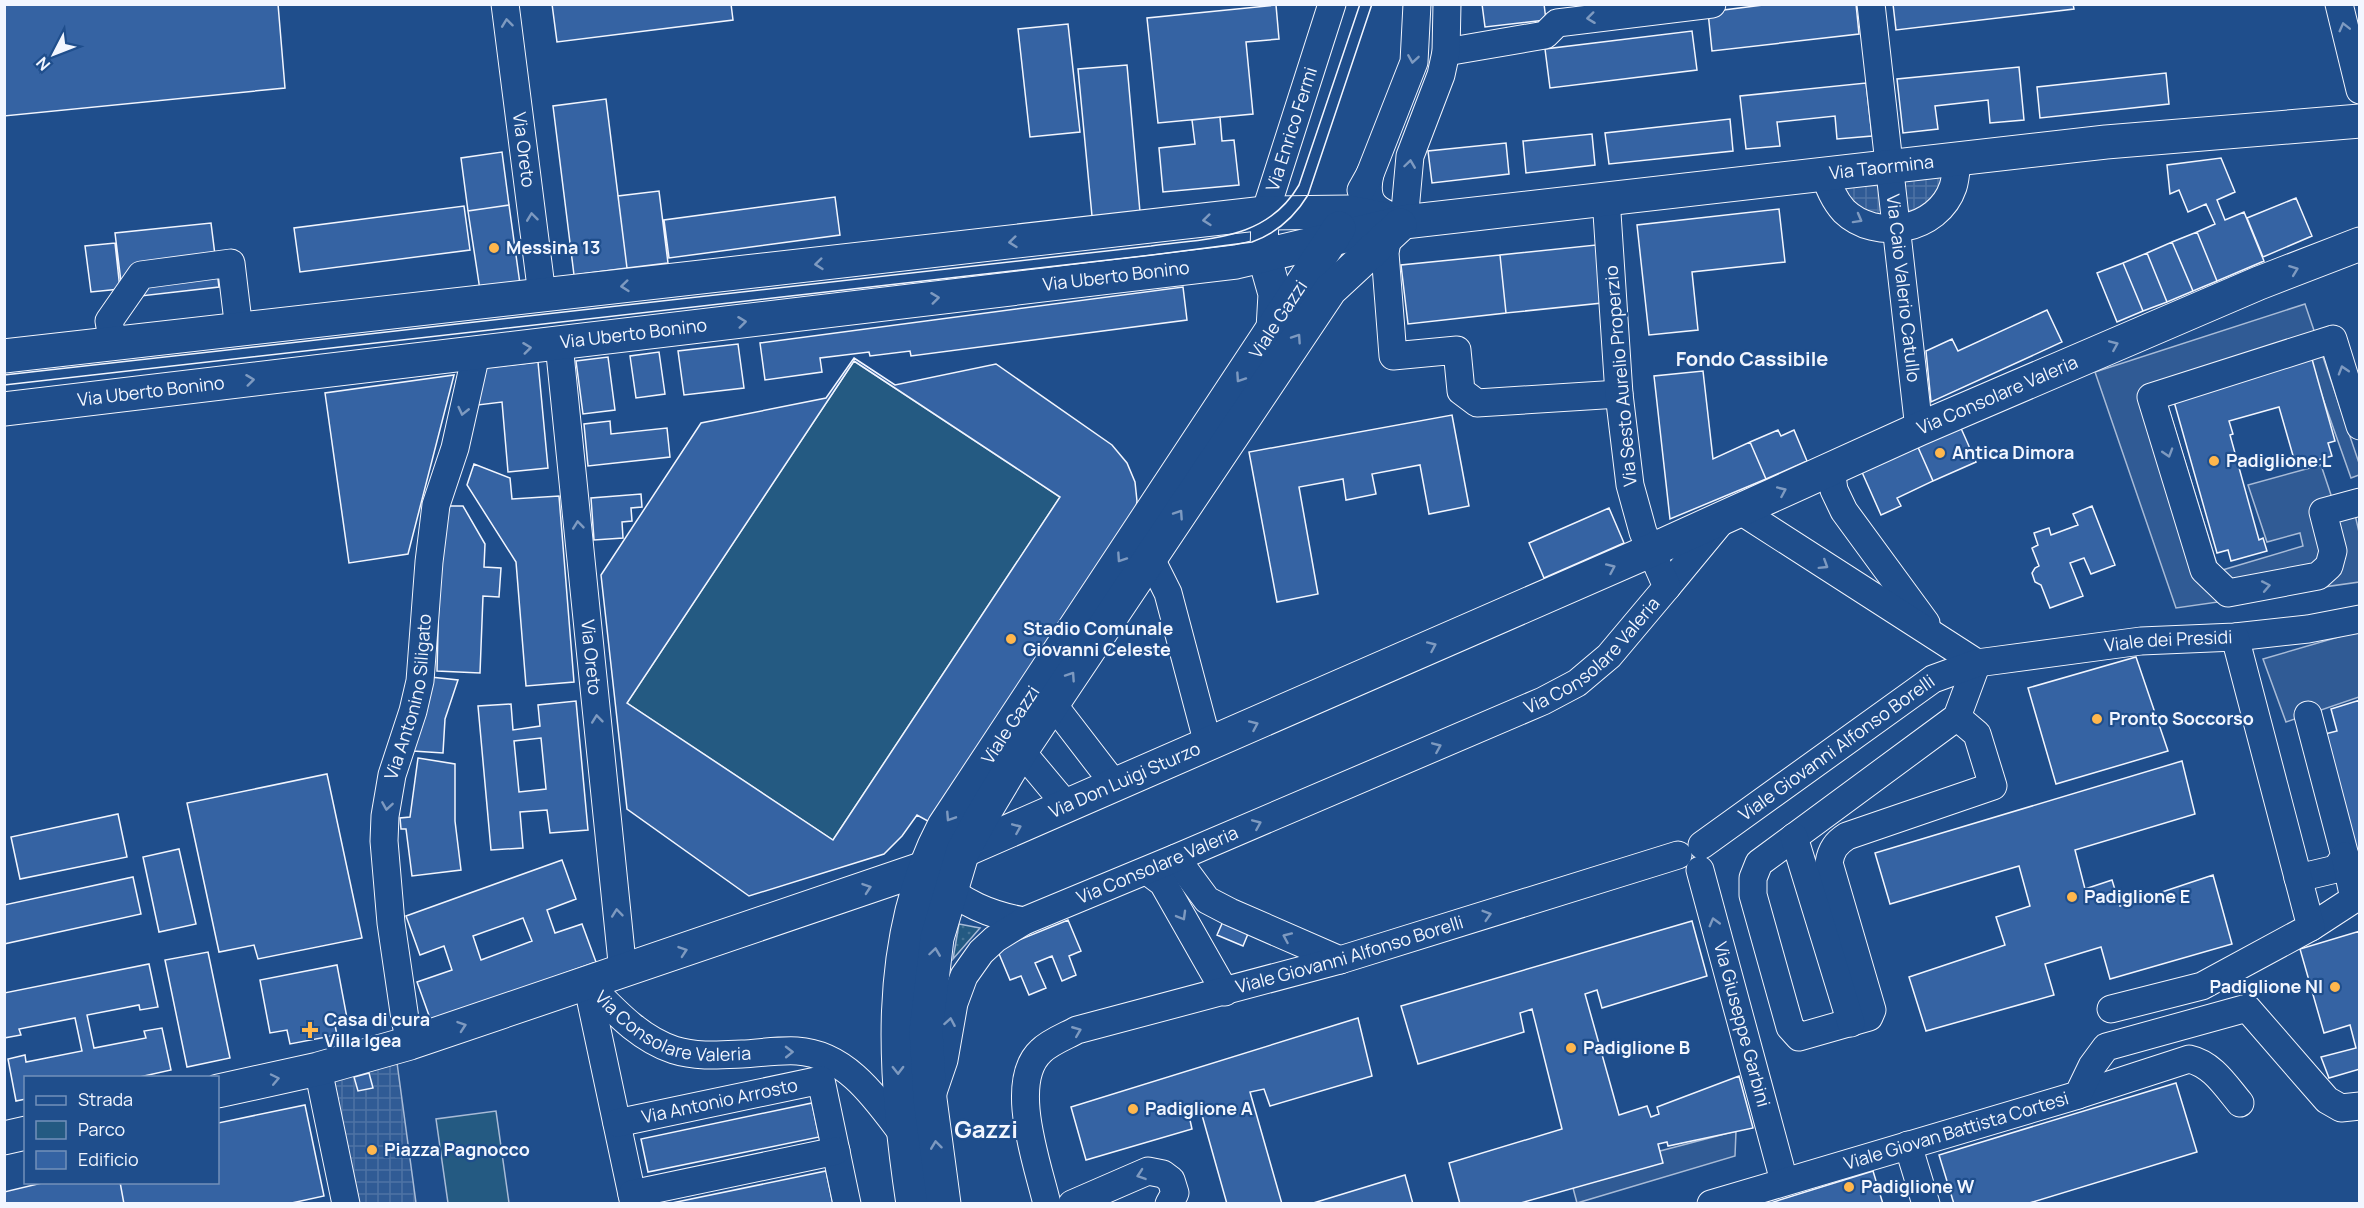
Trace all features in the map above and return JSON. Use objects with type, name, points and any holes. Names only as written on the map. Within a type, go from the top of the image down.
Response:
[{"type":"main road","name":"Via Taormina","points":[[1341,225],[1396,229],[1606,198],[2202,133],[2360,121]]},
{"type":"main road","points":[[4,356],[1265,213],[1310,213],[1341,225],[1341,259],[1330,290]]},
{"type":"main road","name":"Via Uberto Bonino","points":[[4,409],[1236,262],[1264,255],[1341,225]]},
{"type":"main road","name":"Viale Gazzi","points":[[913,1203],[902,1133],[898,1035],[907,923],[924,868],[944,826],[1341,225]]},
{"type":"main road","points":[[1330,290],[1396,229]]},
{"type":"main road","name":"Via Consolare Valeria","points":[[1652,550],[1919,429],[2259,283],[2360,244]]},
{"type":"main road","points":[[1264,255],[1275,294],[1273,329]]},
{"type":"main road","name":"Viale Gazzi","points":[[944,1203],[930,1099],[926,1031],[937,938],[963,851],[1021,751],[1052,703],[1330,290]]},
{"type":"main road","name":"Via Don Luigi Sturzo","points":[[587,983],[924,868],[1652,550]]},
{"type":"main road","name":"Via Consolare Valeria","points":[[219,1091],[318,1069],[410,1043],[587,983]]},
{"type":"main road","points":[[4,1138],[24,1133]]},
{"type":"street","name":"Via Oreto","points":[[505,4],[542,296]]},
{"type":"street","name":"Via Enrico Fermi","points":[[1264,255],[1265,213],[1332,4]]},
{"type":"street","points":[[1396,229],[1372,205],[1366,190],[1370,174],[1414,62],[1417,4]]},
{"type":"street","points":[[1447,4],[1446,52],[1441,75],[1410,156],[1396,229],[1385,253],[1393,356],[1457,350],[1461,391],[1477,403],[1619,394]]},
{"type":"street","points":[[1446,52],[1545,35],[1555,14],[1712,4]]},
{"type":"street","name":"Via Caio Valerio Catullo","points":[[1871,4],[1919,429]]},
{"type":"street","points":[[2339,4],[2360,90]]},
{"type":"street","points":[[1824,174],[1832,195],[1844,211],[1858,221],[1878,228],[1896,229],[1915,225],[1929,217],[1943,204],[1953,187],[1957,159]]},
{"type":"street","points":[[1341,225],[1370,174]]},
{"type":"street","name":"Via Sesto Aurelio Properzio","points":[[1606,198],[1619,394],[1630,484],[1643,532],[1652,550]]},
{"type":"street","points":[[113,344],[109,321],[141,275],[231,263],[239,330]]},
{"type":"street","points":[[2360,426],[2333,339],[2151,397],[2204,570],[2228,593],[2318,576],[2329,566],[2333,551],[2323,512],[2360,502]]},
{"type":"street","name":"Via Oreto","points":[[559,344],[623,972]]},
{"type":"street","name":"Via Antonino Siligato","points":[[410,1043],[391,923],[384,841],[385,816],[392,775],[413,711],[420,681],[429,562],[436,505],[455,447],[476,354]]},
{"type":"street","points":[[1831,469],[1834,490],[1844,511],[1936,636]]},
{"type":"street","points":[[1667,587],[1732,514],[1977,663],[1957,717],[1759,863],[1753,878],[1753,895],[1790,1027],[1799,1037],[1869,1017],[1872,1010],[1829,863],[1831,852],[1838,842],[1861,831],[1993,786],[1977,734],[1957,717]]},
{"type":"street","name":"Via Consolare Valeria","points":[[930,1099],[944,1060],[954,1003],[964,976],[981,952],[995,939],[1024,921],[1147,871],[1551,697],[1577,682],[1609,656],[1667,587],[1652,550]]},
{"type":"street","points":[[1150,557],[1168,593],[1208,744]]},
{"type":"street","name":"Viale dei Presidi","points":[[1977,663],[2140,641],[2235,637],[2308,629],[2360,619]]},
{"type":"street","points":[[2235,637],[2311,927]]},
{"type":"street","name":"Viale Giovanni Alfonso Borelli","points":[[1047,1203],[1024,1104],[1025,1081],[1031,1064],[1041,1051],[1077,1030],[1340,960],[1693,857],[1933,679],[1977,663]]},
{"type":"street","points":[[1052,703],[1115,785]]},
{"type":"street","points":[[2111,1009],[2202,986],[2311,927],[2354,899],[2308,715]]},
{"type":"street","points":[[1021,751],[1067,806]]},
{"type":"street","points":[[1858,790],[1861,831]]},
{"type":"street","points":[[1794,837],[1851,1023]]},
{"type":"street","points":[[2298,878],[2336,869],[2345,856]]},
{"type":"street","name":"Via Giuseppe Garbini","points":[[1693,857],[1784,1181]]},
{"type":"street","points":[[1176,858],[1207,900],[1340,960]]},
{"type":"street","points":[[924,868],[951,893],[988,913],[1024,921]]},
{"type":"street","points":[[1147,871],[1163,883],[1225,992]]},
{"type":"street","points":[[587,983],[633,1199],[836,1151],[847,1203]]},
{"type":"street","name":"Via Consolare Valeria","points":[[587,983],[622,1019],[648,1038],[674,1050],[704,1055],[798,1051],[833,1060],[859,1081],[879,1102],[902,1133]]},
{"type":"street","name":"Viale Giovan Battista Cortesi","points":[[1711,1203],[2078,1095],[2092,1066],[2106,1047],[2247,1008],[2327,1100],[2350,1107]]},
{"type":"street","points":[[2078,1095],[2188,1059],[2202,1062],[2214,1072],[2240,1103]]},
{"type":"street","points":[[318,1069],[346,1203]]},
{"type":"street","name":"Via Antonio Arrosto","points":[[617,1123],[821,1080],[836,1151]]},
{"type":"street","points":[[1908,1144],[1926,1203]]},
{"type":"street","points":[[1072,1203],[1148,1171],[1163,1174],[1171,1180],[1175,1193],[1169,1203]]},
{"type":"green space","points":[[854,361],[1060,497],[833,840],[627,703]]},
{"type":"green space","points":[[959,924],[980,928],[953,959]]},
{"type":"green space","points":[[496,1111],[509,1203],[448,1203],[436,1119]]},
{"type":"shaded area","points":[[1957,159],[1943,204],[1878,228],[1824,174]]},
{"type":"shaded area","points":[[2305,304],[2359,463],[2359,475],[2351,478],[2303,342],[2162,387],[2219,571],[2303,546],[2300,533],[2267,542],[2248,485],[2321,465],[2337,513],[2354,510],[2359,532],[2359,582],[2176,608],[2095,372]]},
{"type":"shaded area","points":[[2359,631],[2359,697],[2286,722],[2263,659]]},
{"type":"shaded area","name":"Piazza Pagnocco","points":[[395,1048],[416,1203],[346,1203],[318,1069]]},
{"type":"shaded area","points":[[1736,1131],[1735,1156],[1577,1203],[1573,1188],[1660,1151]]},
{"type":"building","points":[[4,4],[278,4],[285,88],[4,116]]},
{"type":"building","points":[[552,4],[731,4],[733,20],[557,42]]},
{"type":"building","points":[[1482,4],[1544,4],[1546,20],[1485,27]]},
{"type":"building","points":[[1771,4],[1856,4],[1859,34],[1712,51],[1708,12]]},
{"type":"building","points":[[1893,4],[2073,4],[2074,9],[1896,30]]},
{"type":"building","points":[[1276,5],[1279,39],[1246,42],[1253,114],[1158,123],[1147,18]]},
{"type":"building","points":[[1068,24],[1080,132],[1030,137],[1018,29]]},
{"type":"building","points":[[1692,31],[1697,70],[1550,88],[1545,49]]},
{"type":"building","points":[[1127,65],[1140,212],[1092,216],[1078,69]]},
{"type":"building","points":[[2019,67],[2024,120],[1990,123],[1988,100],[1935,106],[1938,129],[1903,133],[1897,79]]},
{"type":"building","points":[[2166,73],[2169,104],[2040,118],[2037,87]]},
{"type":"building","points":[[1866,83],[1872,136],[1837,139],[1835,116],[1777,122],[1780,146],[1746,149],[1740,96]]},
{"type":"building","points":[[606,99],[627,268],[574,275],[553,106]]},
{"type":"building","points":[[1220,117],[1222,141],[1234,140],[1239,185],[1163,192],[1159,148],[1195,144],[1192,120]]},
{"type":"building","points":[[1730,119],[1733,151],[1609,164],[1605,133]]},
{"type":"building","points":[[1592,134],[1595,165],[1526,173],[1523,141]]},
{"type":"building","points":[[1506,143],[1509,174],[1432,183],[1428,151]]},
{"type":"building","points":[[502,152],[509,205],[468,211],[461,158]]},
{"type":"building","points":[[2221,158],[2235,192],[2217,200],[2225,220],[2244,212],[2264,261],[2217,281],[2197,232],[2215,224],[2206,204],[2188,212],[2179,190],[2170,194],[2167,165]]},
{"type":"building","points":[[659,191],[668,263],[627,268],[618,196]]},
{"type":"building","points":[[835,197],[840,235],[669,258],[664,220]]},
{"type":"building","points":[[2296,198],[2312,236],[2263,257],[2247,218]]},
{"type":"building","name":"Messina 13","points":[[509,205],[520,284],[480,290],[468,211]]},
{"type":"building","points":[[464,206],[470,250],[300,272],[294,228]]},
{"type":"building","points":[[1779,209],[1785,262],[1692,272],[1698,330],[1649,335],[1637,225]]},
{"type":"building","points":[[211,223],[219,287],[123,298],[115,233]]},
{"type":"building","points":[[2197,232],[2217,281],[2193,291],[2172,242]]},
{"type":"building","points":[[2172,242],[2193,291],[2167,302],[2147,253]]},
{"type":"building","points":[[115,243],[120,289],[91,292],[85,246]]},
{"type":"building","points":[[1596,245],[1602,303],[1506,313],[1500,255]]},
{"type":"building","points":[[2147,253],[2167,302],[2143,311],[2123,263]]},
{"type":"building","points":[[1500,255],[1506,313],[1408,324],[1401,265]]},
{"type":"building","points":[[2123,263],[2143,311],[2117,322],[2097,273]]},
{"type":"building","points":[[1183,287],[1187,320],[911,356],[910,351],[870,356],[869,352],[820,358],[822,372],[765,380],[760,343]]},
{"type":"building","points":[[2047,310],[2062,342],[1931,402],[1926,351],[1952,339],[1958,351]]},
{"type":"building","points":[[738,344],[744,388],[684,395],[678,351]]},
{"type":"building","points":[[659,352],[665,394],[636,398],[630,356]]},
{"type":"building","name":"Padiglione L","points":[[2310,352],[2335,441],[2328,443],[2332,456],[2296,466],[2279,407],[2229,421],[2233,434],[2230,435],[2259,540],[2263,538],[2267,551],[2231,561],[2228,550],[2217,553],[2171,391]]},
{"type":"building","points":[[608,357],[615,410],[583,414],[576,361]]},
{"type":"building","name":"Stadio Comunale Giovanni Celeste","points":[[854,358],[895,385],[996,364],[1112,445],[1127,463],[1135,482],[1137,501],[1134,520],[935,825],[917,815],[902,836],[884,854],[749,896],[627,809],[601,575],[701,423],[826,398]],"holes":[[[854,361],[1060,497],[833,840],[627,703]]]},
{"type":"building","points":[[538,362],[548,468],[508,472],[502,402],[478,405],[484,368]]},
{"type":"building","points":[[1703,371],[1713,459],[1750,442],[1766,479],[1670,519],[1654,376]]},
{"type":"building","points":[[454,375],[408,554],[349,563],[325,393]]},
{"type":"building","points":[[1452,415],[1469,506],[1429,514],[1420,465],[1372,474],[1376,494],[1346,500],[1343,479],[1299,487],[1318,594],[1277,602],[1249,452]]},
{"type":"building","points":[[610,421],[611,434],[667,428],[670,457],[588,466],[584,424]]},
{"type":"building","points":[[1960,426],[1976,462],[1933,481],[1917,445]]},
{"type":"building","points":[[1778,430],[1781,436],[1794,430],[1807,461],[1766,479],[1750,442]]},
{"type":"building","points":[[1917,445],[1933,481],[1897,498],[1901,506],[1881,515],[1861,470]]},
{"type":"building","points":[[474,464],[510,478],[512,499],[559,496],[574,682],[526,686],[516,562],[467,485]]},
{"type":"building","points":[[641,494],[642,507],[631,508],[632,521],[622,522],[623,538],[594,540],[591,498]]},
{"type":"building","points":[[441,506],[463,506],[485,544],[484,567],[501,568],[499,597],[483,596],[480,673],[437,671]]},
{"type":"building","points":[[2092,506],[2115,565],[2091,574],[2084,558],[2070,563],[2083,596],[2050,608],[2041,585],[2035,582],[2032,573],[2039,566],[2032,548],[2038,545],[2034,533],[2049,528],[2051,535],[2078,525],[2073,514]]},
{"type":"building","points":[[1609,508],[1624,543],[1544,578],[1529,543]]},
{"type":"building","name":"Pronto Soccorso","points":[[2136,657],[2168,751],[2056,784],[2028,688]]},
{"type":"building","points":[[421,676],[458,680],[445,719],[443,753],[413,751]]},
{"type":"building","points":[[2360,700],[2360,917],[2313,737],[2337,731],[2331,709]]},
{"type":"building","points":[[576,701],[588,830],[550,833],[547,810],[520,812],[523,848],[491,850],[478,706],[511,704],[513,730],[540,726],[538,705]],"holes":[[[541,738],[546,789],[519,792],[514,741]]]},
{"type":"building","points":[[418,758],[455,764],[455,821],[461,870],[412,876],[406,829],[401,829],[400,818],[410,817]]},
{"type":"building","name":"Padiglione E","points":[[2182,761],[2195,814],[2075,850],[2085,889],[2112,880],[2120,906],[2213,875],[2232,944],[2110,979],[2101,947],[2045,964],[2054,995],[1926,1031],[1909,977],[2005,945],[1996,917],[2030,906],[2019,866],[1890,904],[1875,853]]},
{"type":"building","points":[[327,774],[362,938],[258,959],[254,945],[219,952],[187,803]]},
{"type":"building","points":[[118,814],[127,857],[20,879],[11,837]]},
{"type":"building","points":[[179,849],[196,924],[159,932],[143,857]]},
{"type":"building","points":[[562,860],[576,899],[547,910],[555,933],[582,924],[596,962],[431,1021],[417,982],[452,970],[444,946],[420,955],[406,916]],"holes":[[[523,918],[532,941],[481,960],[473,936]]]},
{"type":"building","points":[[133,877],[141,914],[4,944],[4,905]]},
{"type":"building","points":[[1232,901],[1257,912],[1243,946],[1217,935]]},
{"type":"building","points":[[1068,920],[1081,951],[1069,956],[1076,975],[1062,981],[1052,956],[1035,963],[1046,988],[1029,995],[1021,976],[1010,980],[997,949]]},
{"type":"building","name":"Padiglione B","points":[[1692,921],[1707,976],[1602,1008],[1597,990],[1585,994],[1619,1115],[1647,1106],[1651,1117],[1659,1114],[1657,1107],[1739,1076],[1753,1128],[1668,1146],[1667,1142],[1658,1144],[1663,1163],[1517,1204],[1460,1204],[1449,1163],[1562,1129],[1532,1009],[1520,1013],[1524,1032],[1418,1064],[1401,1006]]},
{"type":"building","name":"Padiglione NI","points":[[2360,931],[2360,1069],[2329,1078],[2321,1057],[2356,1048],[2350,1025],[2324,1033],[2300,949]]},
{"type":"building","points":[[208,952],[230,1058],[187,1067],[165,960]]},
{"type":"building","points":[[149,964],[158,1007],[140,1010],[139,1005],[87,1015],[94,1048],[146,1038],[144,1031],[162,1028],[171,1070],[144,1076],[24,1076],[24,1099],[16,1101],[8,1059],[25,1055],[26,1062],[82,1051],[75,1018],[19,1029],[21,1035],[4,1038],[4,993]]},
{"type":"building","points":[[337,965],[347,1018],[334,1020],[337,1035],[290,1044],[287,1030],[270,1033],[260,980]]},
{"type":"building","name":"Padiglione A","points":[[1358,1018],[1372,1076],[1270,1106],[1264,1089],[1250,1092],[1282,1204],[1227,1204],[1200,1108],[1188,1111],[1192,1129],[1086,1160],[1071,1107]]},
{"type":"building","points":[[369,1073],[373,1088],[358,1091],[354,1077]]},
{"type":"building","points":[[2176,1083],[2197,1152],[2026,1204],[1954,1204],[1939,1155]]},
{"type":"building","points":[[812,1103],[819,1137],[648,1172],[641,1139]]},
{"type":"building","points":[[305,1105],[324,1196],[287,1204],[124,1204],[120,1184],[219,1184],[219,1123]]},
{"type":"building","points":[[826,1171],[833,1204],[667,1204]]},
{"type":"building","name":"Padiglione W","points":[[1873,1171],[1883,1204],[1767,1204]]},
{"type":"building","points":[[1405,1175],[1413,1204],[1310,1204]]},
{"type":"building","points":[[38,1184],[120,1184],[124,1204],[4,1204],[4,1192]]},
{"type":"tram line","points":[[4,375],[1151,246],[1234,234],[1270,217],[1286,203],[1299,185],[1360,4]]},
{"type":"tram line","points":[[4,385],[1252,242],[1284,224],[1308,195],[1372,4]]},
{"type":"place","name":"Messina 13","points":[[494,248]]},
{"type":"place","name":"Antica Dimora","points":[[1940,453]]},
{"type":"place","name":"Padiglione L","points":[[2214,461]]},
{"type":"place","name":"Stadio Comunale Giovanni Celeste","points":[[1011,639]]},
{"type":"place","name":"Pronto Soccorso","points":[[2097,719]]},
{"type":"place","name":"Padiglione E","points":[[2072,897]]},
{"type":"place","name":"Padiglione NI","points":[[2335,987]]},
{"type":"place","name":"Casa di cura Villa Igea","points":[[310,1030]]},
{"type":"place","name":"Padiglione B","points":[[1571,1048]]},
{"type":"place","name":"Padiglione A","points":[[1133,1109]]},
{"type":"place","name":"Piazza Pagnocco","points":[[372,1150]]},
{"type":"place","name":"Padiglione W","points":[[1849,1187]]},
{"type":"district","name":"Fondo Cassibile","points":[[1752,359]]},
{"type":"district","name":"Gazzi","points":[[986,1130]]}]
